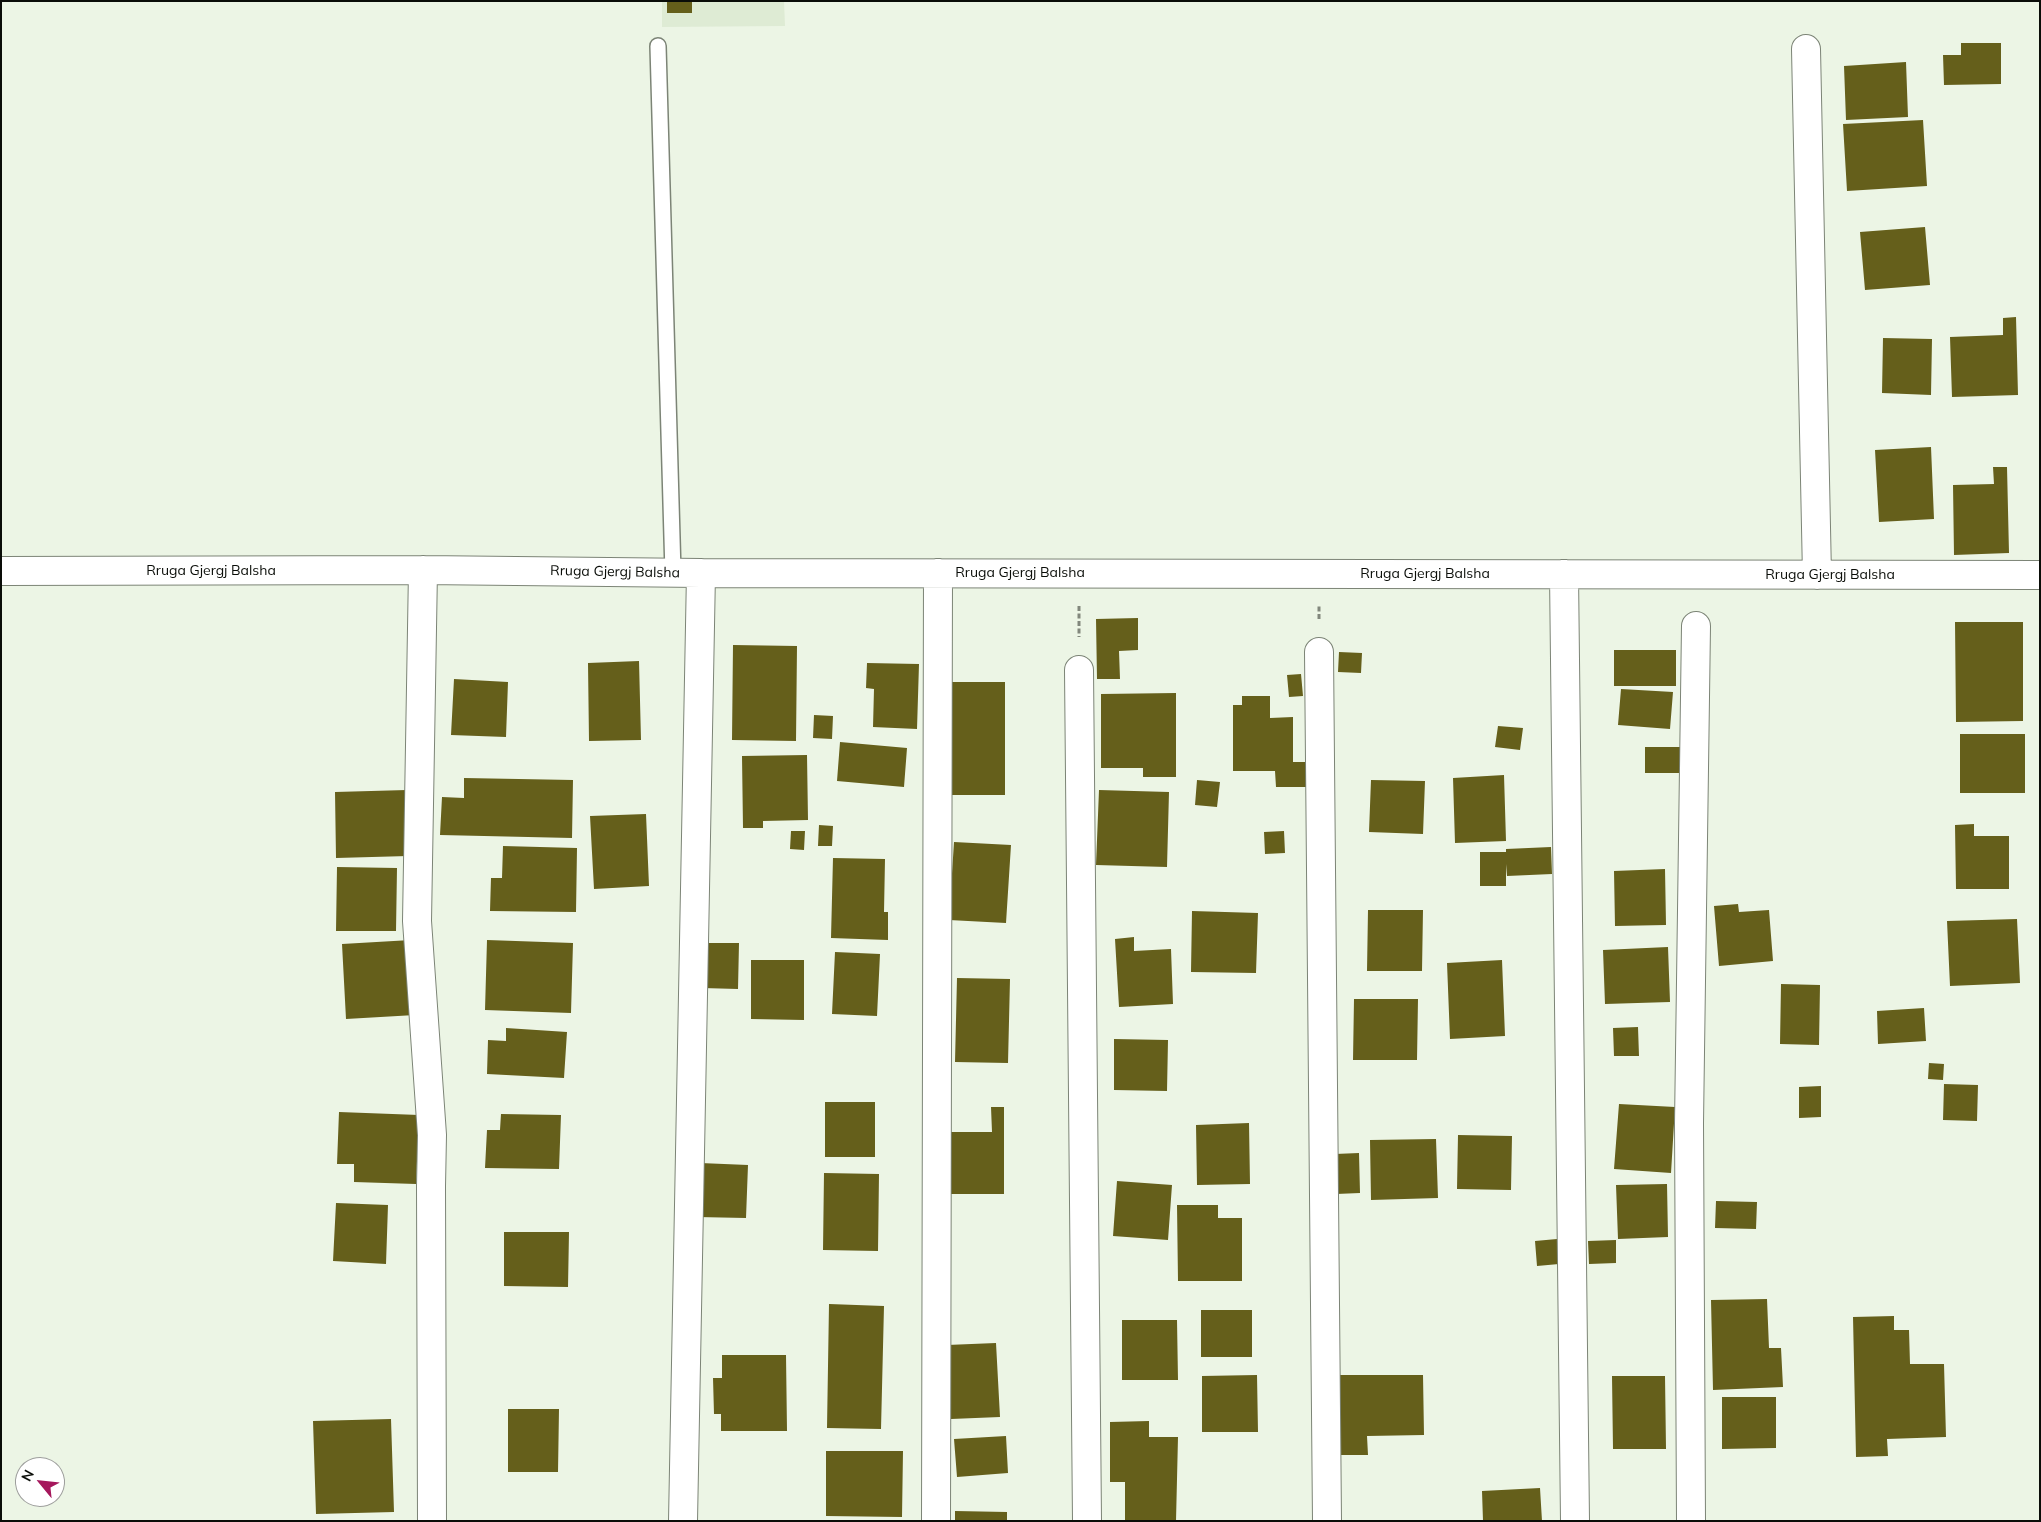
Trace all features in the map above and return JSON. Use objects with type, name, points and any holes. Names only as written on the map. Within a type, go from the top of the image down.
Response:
[{"type":"street","points":[[1806,49],[1817,574]]},
{"type":"street","name":"Rruga Gjergj Balsha","points":[[1,572],[424,570],[674,573],[2040,575]]},
{"type":"street","points":[[424,570],[417,921],[432,1135],[432,1521]]},
{"type":"street","points":[[683,1521],[701,573]]},
{"type":"street","points":[[936,1521],[938,573]]},
{"type":"street","points":[[1564,574],[1575,1521]]},
{"type":"street","points":[[1691,1521],[1689,1123],[1696,626]]},
{"type":"street","points":[[1318,652],[1327,1521]]},
{"type":"street","points":[[1079,670],[1087,1521]]},
{"type":"lane","points":[[658,46],[674,573]]},
{"type":"path","points":[[1079,573],[1079,670]]},
{"type":"path","points":[[1318,652],[1319,574]]},
{"type":"shaded area","points":[[662,1],[784,1],[785,26],[662,27]]},
{"type":"building","points":[[667,1],[692,1],[692,13],[667,13]]},
{"type":"building","points":[[1961,43],[2001,43],[2001,84],[1944,85],[1943,55],[1961,55]]},
{"type":"building","points":[[1906,62],[1908,117],[1846,120],[1844,66]]},
{"type":"building","points":[[1923,120],[1927,186],[1847,191],[1843,124]]},
{"type":"building","points":[[1925,227],[1930,285],[1865,290],[1860,232]]},
{"type":"building","points":[[2016,317],[2018,395],[1952,397],[1950,337],[2003,335],[2003,318]]},
{"type":"building","points":[[1883,338],[1932,339],[1931,395],[1882,393]]},
{"type":"building","points":[[1931,447],[1934,519],[1879,522],[1875,450]]},
{"type":"building","points":[[1993,467],[2007,467],[2009,553],[1954,555],[1953,485],[1994,484]]},
{"type":"building","points":[[1138,618],[1138,650],[1119,651],[1120,679],[1097,679],[1096,619]]},
{"type":"building","points":[[1955,622],[2023,622],[2023,721],[1956,722]]},
{"type":"building","points":[[733,645],[797,646],[796,741],[732,740]]},
{"type":"building","points":[[1614,650],[1676,650],[1676,686],[1614,686]]},
{"type":"building","points":[[1339,652],[1362,653],[1361,673],[1338,672]]},
{"type":"building","points":[[639,661],[641,740],[589,741],[588,663]]},
{"type":"building","points":[[867,663],[919,664],[917,729],[873,727],[874,689],[866,688]]},
{"type":"building","points":[[1301,674],[1303,696],[1289,697],[1287,675]]},
{"type":"building","points":[[454,679],[508,682],[506,737],[451,735]]},
{"type":"building","points":[[949,682],[1005,682],[1005,795],[948,795]]},
{"type":"building","points":[[1621,689],[1673,692],[1670,729],[1618,725]]},
{"type":"building","points":[[1176,693],[1176,777],[1143,777],[1143,768],[1101,768],[1101,694]]},
{"type":"building","points":[[1242,696],[1270,696],[1270,718],[1293,717],[1293,762],[1306,762],[1306,787],[1276,787],[1275,771],[1233,771],[1233,705],[1242,705]]},
{"type":"building","points":[[814,715],[833,716],[832,739],[813,738]]},
{"type":"building","points":[[1498,726],[1523,728],[1520,750],[1495,747]]},
{"type":"building","points":[[1960,734],[2025,734],[2025,793],[1960,793]]},
{"type":"building","points":[[840,742],[907,748],[904,787],[837,781]]},
{"type":"building","points":[[1645,747],[1680,747],[1680,773],[1645,773]]},
{"type":"building","points":[[807,755],[808,820],[763,821],[763,828],[743,828],[742,756]]},
{"type":"building","points":[[1504,775],[1506,841],[1455,843],[1453,778]]},
{"type":"building","points":[[464,778],[573,780],[572,838],[440,835],[442,797],[464,798]]},
{"type":"building","points":[[1197,780],[1220,782],[1217,807],[1195,805]]},
{"type":"building","points":[[1371,780],[1425,781],[1423,834],[1369,832]]},
{"type":"building","points":[[407,790],[408,856],[336,858],[335,792]]},
{"type":"building","points":[[1099,790],[1169,792],[1167,867],[1096,865]]},
{"type":"building","points":[[646,814],[649,886],[594,889],[590,816]]},
{"type":"building","points":[[1974,824],[1974,836],[2009,836],[2009,889],[1956,889],[1955,825]]},
{"type":"building","points":[[819,825],[833,826],[832,846],[818,846]]},
{"type":"building","points":[[791,831],[805,831],[804,850],[790,849]]},
{"type":"building","points":[[1284,831],[1285,853],[1265,854],[1264,832]]},
{"type":"building","points":[[954,842],[1011,845],[1006,923],[949,920]]},
{"type":"building","points":[[503,846],[577,848],[576,912],[490,911],[491,878],[502,878]]},
{"type":"building","points":[[1551,847],[1552,874],[1507,876],[1506,864],[1506,886],[1480,886],[1480,852],[1506,852],[1506,849]]},
{"type":"building","points":[[833,858],[885,859],[884,912],[888,912],[888,940],[831,938]]},
{"type":"building","points":[[337,867],[397,868],[396,931],[336,931]]},
{"type":"building","points":[[1665,869],[1666,925],[1615,926],[1614,871]]},
{"type":"building","points":[[1738,904],[1739,912],[1769,910],[1773,961],[1719,966],[1714,906]]},
{"type":"building","points":[[1368,910],[1423,910],[1422,971],[1367,971]]},
{"type":"building","points":[[1192,911],[1258,913],[1256,973],[1191,972]]},
{"type":"building","points":[[2017,919],[2020,983],[1950,986],[1947,921]]},
{"type":"building","points":[[1134,937],[1134,951],[1171,949],[1173,1004],[1119,1007],[1115,939]]},
{"type":"building","points":[[411,940],[415,1015],[346,1019],[342,944]]},
{"type":"building","points":[[487,940],[573,943],[571,1013],[485,1010]]},
{"type":"building","points":[[703,943],[739,943],[738,989],[702,988]]},
{"type":"building","points":[[1668,947],[1670,1002],[1605,1004],[1603,950]]},
{"type":"building","points":[[835,952],[880,954],[877,1016],[832,1014]]},
{"type":"building","points":[[751,960],[804,960],[804,1020],[751,1019]]},
{"type":"building","points":[[1502,960],[1505,1036],[1450,1039],[1447,963]]},
{"type":"building","points":[[957,978],[1010,979],[1008,1063],[955,1062]]},
{"type":"building","points":[[1781,984],[1820,985],[1819,1045],[1780,1044]]},
{"type":"building","points":[[1354,999],[1418,999],[1417,1060],[1353,1060]]},
{"type":"building","points":[[1924,1008],[1926,1041],[1878,1044],[1877,1011]]},
{"type":"building","points":[[1638,1027],[1639,1056],[1614,1056],[1613,1028]]},
{"type":"building","points":[[506,1028],[567,1032],[564,1078],[487,1074],[488,1040],[506,1041]]},
{"type":"building","points":[[1114,1039],[1168,1040],[1167,1091],[1114,1090]]},
{"type":"building","points":[[1929,1063],[1944,1064],[1943,1080],[1928,1079]]},
{"type":"building","points":[[1944,1084],[1978,1085],[1977,1121],[1943,1120]]},
{"type":"building","points":[[1821,1086],[1821,1117],[1799,1118],[1799,1087]]},
{"type":"building","points":[[825,1102],[875,1102],[875,1157],[825,1157]]},
{"type":"building","points":[[1619,1104],[1675,1107],[1671,1173],[1614,1169]]},
{"type":"building","points":[[991,1107],[1004,1107],[1004,1194],[949,1194],[950,1132],[992,1132]]},
{"type":"building","points":[[339,1112],[419,1115],[416,1184],[354,1182],[354,1164],[337,1164]]},
{"type":"building","points":[[501,1114],[561,1115],[559,1169],[485,1168],[487,1130],[500,1130]]},
{"type":"building","points":[[1249,1123],[1250,1184],[1197,1185],[1196,1125]]},
{"type":"building","points":[[1458,1135],[1512,1136],[1511,1190],[1457,1189]]},
{"type":"building","points":[[1436,1139],[1438,1198],[1371,1200],[1370,1140]]},
{"type":"building","points":[[1359,1153],[1360,1193],[1336,1194],[1335,1154]]},
{"type":"building","points":[[700,1163],[748,1165],[746,1218],[697,1217]]},
{"type":"building","points":[[824,1173],[879,1174],[878,1251],[823,1250]]},
{"type":"building","points":[[1117,1181],[1172,1185],[1168,1240],[1113,1236]]},
{"type":"building","points":[[1667,1184],[1668,1237],[1618,1239],[1616,1185]]},
{"type":"building","points":[[1716,1201],[1757,1202],[1756,1229],[1715,1228]]},
{"type":"building","points":[[336,1203],[388,1205],[386,1264],[333,1261]]},
{"type":"building","points":[[1177,1205],[1218,1205],[1218,1218],[1242,1218],[1242,1281],[1178,1281]]},
{"type":"building","points":[[504,1232],[569,1232],[568,1287],[504,1286]]},
{"type":"building","points":[[1557,1239],[1559,1264],[1537,1266],[1535,1241]]},
{"type":"building","points":[[1616,1240],[1616,1263],[1589,1264],[1588,1241]]},
{"type":"building","points":[[1767,1299],[1769,1348],[1781,1348],[1783,1387],[1713,1390],[1711,1300]]},
{"type":"building","points":[[829,1304],[884,1306],[881,1429],[827,1428]]},
{"type":"building","points":[[1201,1310],[1252,1310],[1252,1357],[1201,1357]]},
{"type":"building","points":[[1894,1316],[1894,1330],[1909,1330],[1910,1364],[1944,1364],[1946,1437],[1887,1439],[1888,1456],[1856,1457],[1853,1317]]},
{"type":"building","points":[[1122,1320],[1177,1320],[1178,1380],[1122,1380]]},
{"type":"building","points":[[996,1343],[1000,1417],[951,1419],[947,1345]]},
{"type":"building","points":[[722,1355],[786,1355],[787,1431],[721,1431],[721,1414],[714,1414],[713,1378],[722,1378]]},
{"type":"building","points":[[1257,1375],[1258,1432],[1202,1432],[1202,1376]]},
{"type":"building","points":[[1332,1375],[1423,1375],[1424,1435],[1367,1436],[1368,1455],[1332,1455]]},
{"type":"building","points":[[1612,1376],[1665,1376],[1666,1449],[1613,1449]]},
{"type":"building","points":[[1722,1397],[1776,1397],[1776,1448],[1722,1449]]},
{"type":"building","points":[[508,1409],[559,1409],[558,1472],[508,1472]]},
{"type":"building","points":[[391,1419],[394,1512],[316,1514],[313,1421]]},
{"type":"building","points":[[1149,1421],[1149,1437],[1178,1437],[1176,1521],[1125,1521],[1125,1482],[1110,1482],[1110,1422]]},
{"type":"building","points":[[1006,1436],[1008,1473],[957,1477],[954,1439]]},
{"type":"building","points":[[826,1451],[903,1451],[902,1517],[826,1516]]},
{"type":"building","points":[[1540,1488],[1542,1521],[1483,1521],[1482,1491]]},
{"type":"building","points":[[955,1511],[1007,1512],[1007,1521],[955,1521]]}]
